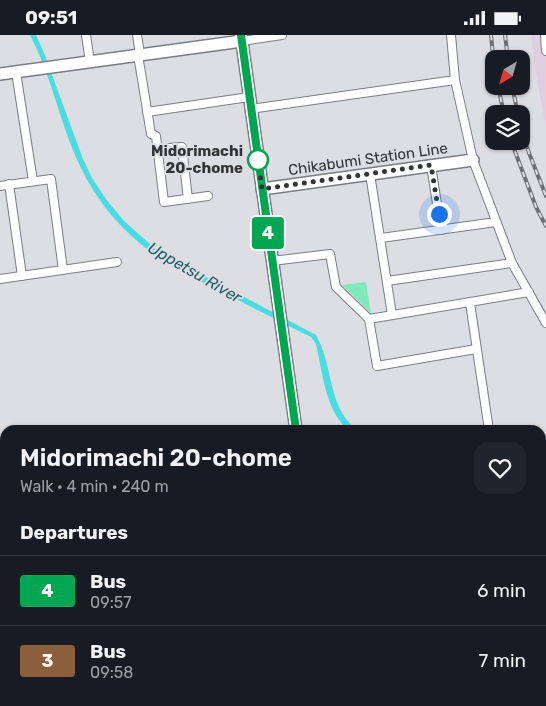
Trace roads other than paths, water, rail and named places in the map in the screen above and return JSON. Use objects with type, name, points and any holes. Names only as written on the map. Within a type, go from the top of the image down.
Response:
[{"type":"main road","points":[[0,74],[241,38],[295,425]]},
{"type":"main road","name":"Chikabumi Station Line","points":[[262,189],[473,160]]},
{"type":"street","points":[[86,35],[90,62]]},
{"type":"street","points":[[138,35],[151,134],[156,136],[164,202],[208,196]]},
{"type":"street","points":[[241,38],[282,35]]},
{"type":"street","points":[[451,35],[455,80],[473,160],[512,263],[546,323]]},
{"type":"street","points":[[545,35],[546,51]]},
{"type":"street","points":[[16,72],[33,181]]},
{"type":"street","points":[[148,111],[250,103],[455,80]]},
{"type":"street","points":[[157,149],[182,147],[188,199]]},
{"type":"street","points":[[431,165],[441,230]]},
{"type":"street","points":[[370,174],[392,315]]},
{"type":"street","points":[[0,185],[51,179],[63,270]]},
{"type":"street","points":[[9,184],[22,276]]},
{"type":"street","points":[[381,238],[496,221]]},
{"type":"street","points":[[272,261],[330,254],[336,287],[369,319],[376,365],[476,349]]},
{"type":"street","points":[[0,279],[117,262]]},
{"type":"street","points":[[387,281],[512,263]]},
{"type":"street","points":[[369,319],[529,292]]},
{"type":"street","points":[[470,303],[488,425]]},
{"type":"water","name":"Uppetsu River","points":[[30,35],[36,35],[44,53],[83,159],[92,178],[124,221],[159,252],[316,335],[322,347],[340,410],[351,425],[343,425],[334,412],[326,390],[316,344],[311,337],[170,265],[142,245],[120,225],[86,179],[67,134],[38,51]]},
{"type":"railway","points":[[491,35],[492,50]]},
{"type":"railway","points":[[505,35],[507,50]]},
{"type":"railway","points":[[500,95],[502,105]]},
{"type":"railway","points":[[514,95],[516,105]]},
{"type":"railway","points":[[514,150],[536,207],[546,226]]},
{"type":"railway","points":[[528,150],[546,196]]},
{"type":"place","name":"Midorimachi 20-chome","points":[[258,160]]}]
